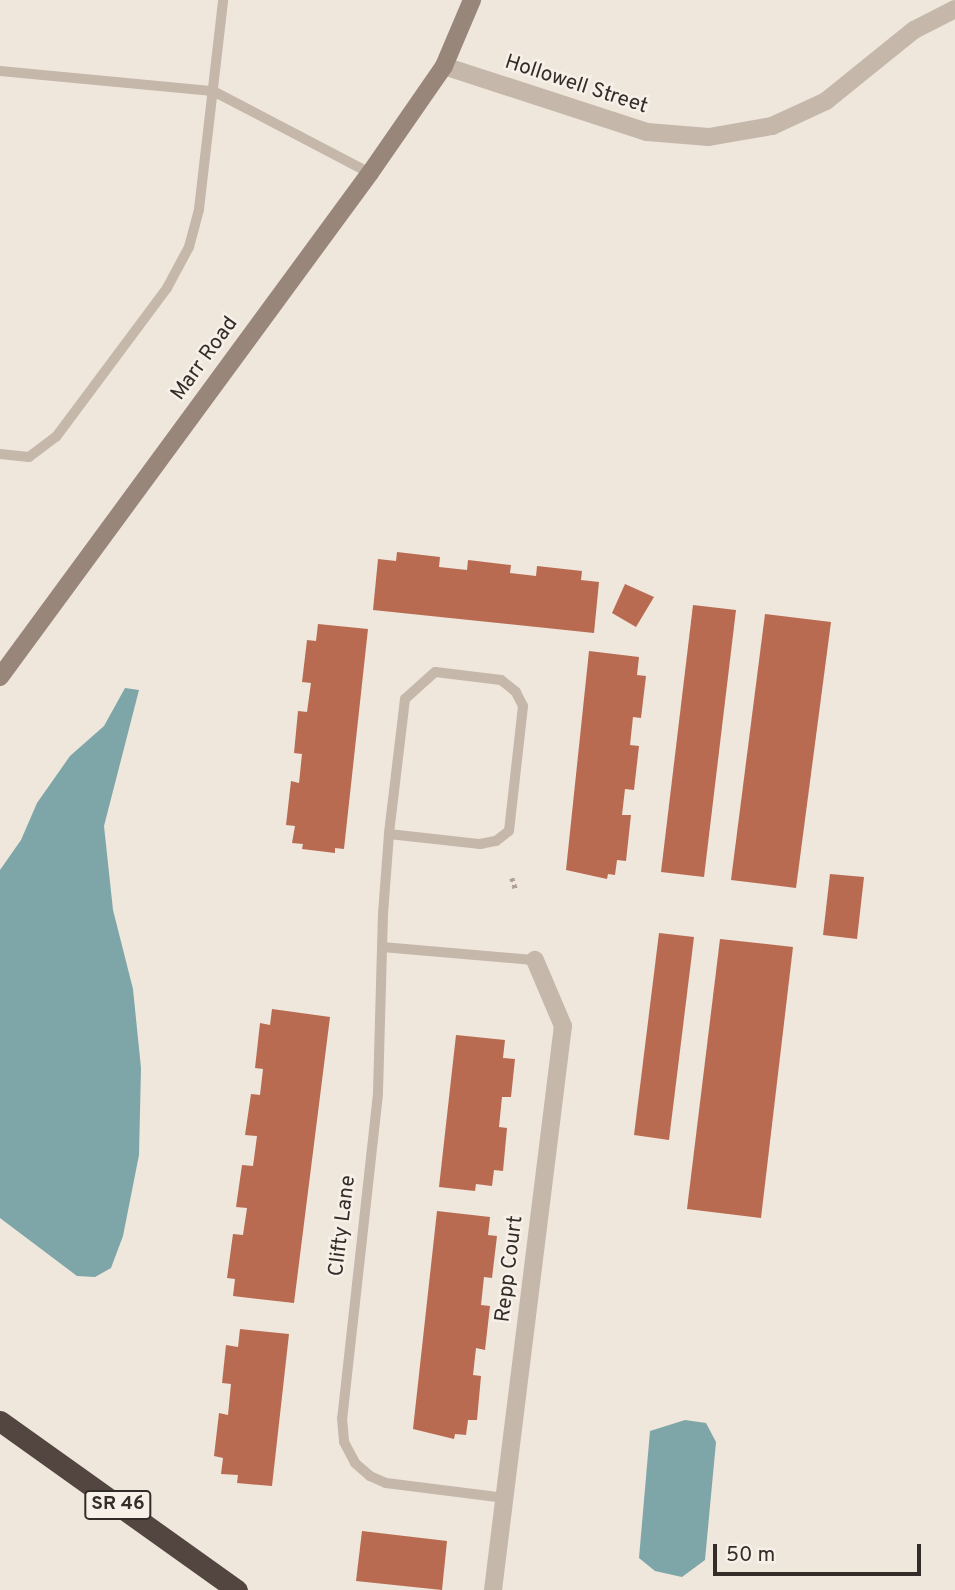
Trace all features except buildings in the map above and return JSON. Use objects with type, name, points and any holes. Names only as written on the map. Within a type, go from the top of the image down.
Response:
[{"type":"highway","name":"SR 46","points":[[0,1421],[237,1590]]},
{"type":"street","name":"Marr Road","points":[[0,677],[370,173],[444,66],[472,0]]},
{"type":"street","name":"Hollowell Street","points":[[444,66],[648,132],[709,137],[772,126],[826,101],[914,30],[955,9]]},
{"type":"street","name":"Repp Court","points":[[493,1590],[563,1026],[535,960]]},
{"type":"lane","points":[[0,454],[29,457],[56,437],[167,288],[189,247],[199,209],[223,0]]},
{"type":"lane","points":[[0,71],[214,91],[370,173]]},
{"type":"lane","name":"Clifty Lane","points":[[388,834],[480,844],[496,841],[509,831],[523,706],[516,692],[501,680],[435,672],[405,699],[388,834],[377,1094],[342,1395],[344,1442],[355,1463],[386,1483],[505,1498]]},
{"type":"lane","points":[[382,947],[535,960]]},
{"type":"path","points":[[512,878],[516,890]]},
{"type":"water","points":[[125,688],[139,690],[104,826],[113,910],[133,989],[141,1068],[139,1155],[123,1236],[111,1268],[95,1277],[77,1276],[0,1218],[0,870],[21,840],[37,803],[70,756],[104,726]]},
{"type":"water","points":[[685,1420],[706,1423],[716,1442],[705,1560],[682,1577],[655,1571],[639,1558],[650,1431]]}]
